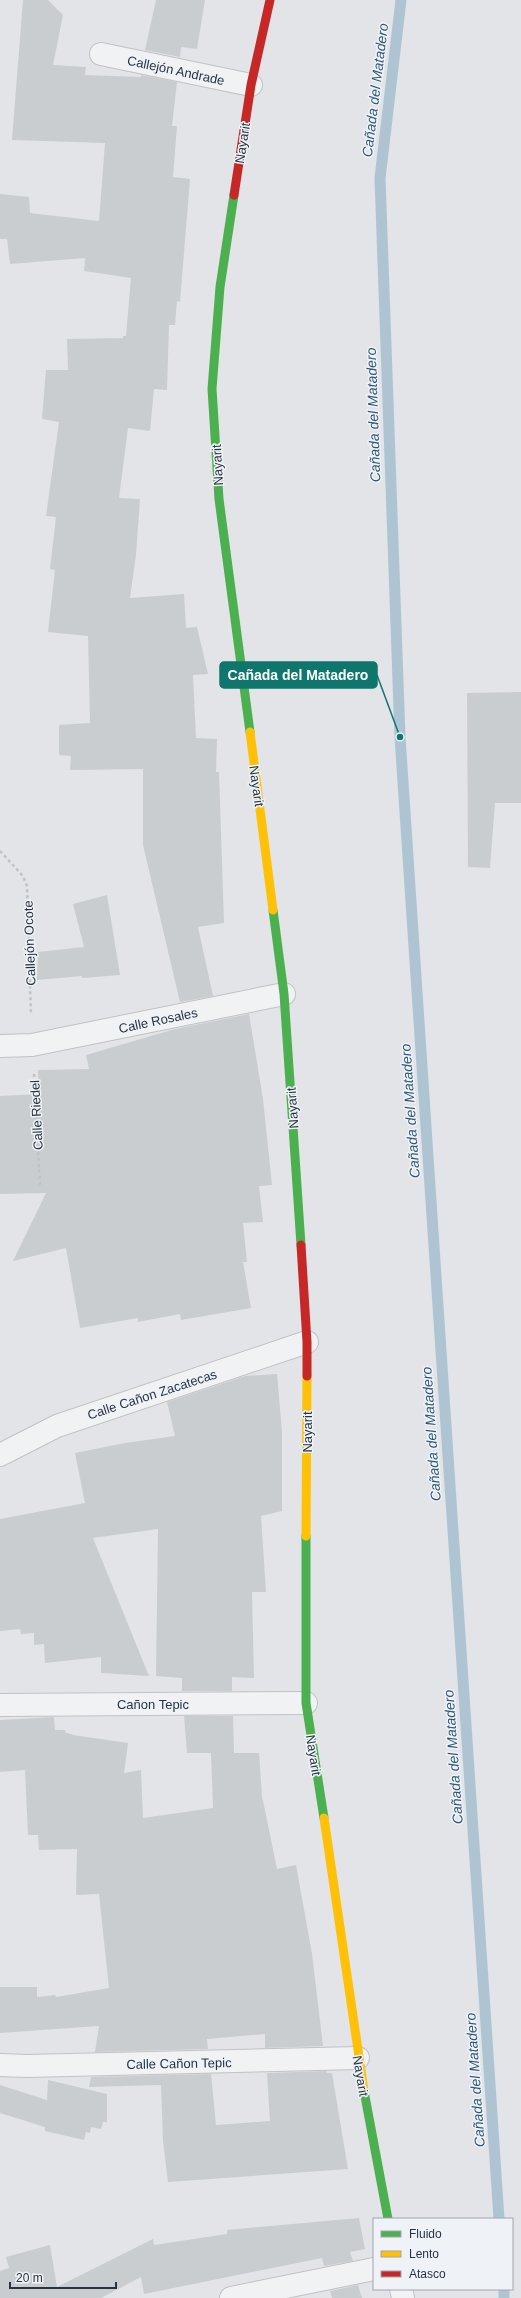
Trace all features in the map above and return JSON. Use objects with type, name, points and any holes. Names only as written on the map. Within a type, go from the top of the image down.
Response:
[{"type":"street","name":"Nayarit","points":[[270,0],[251,85],[220,287],[212,389],[218,498],[284,994],[307,1342],[306,1703],[332,1872],[358,2058],[388,2218]]},
{"type":"street","name":"Callejón Andrade","points":[[101,54],[251,85]]},
{"type":"street","name":"Calle Rosales","points":[[0,1046],[32,1045],[284,994]]},
{"type":"street","name":"Calle Cañon Zacatecas","points":[[0,1455],[57,1426],[307,1342]]},
{"type":"street","name":"Cañon Tepic","points":[[0,1705],[306,1703]]},
{"type":"street","name":"Calle Cañon Tepic","points":[[0,2065],[27,2066],[358,2058]]},
{"type":"street","points":[[231,2298],[373,2269]]},
{"type":"path","name":"Callejón Ocote","points":[[0,851],[24,876],[27,886],[32,1045]]},
{"type":"path","name":"Calle Riedel","points":[[32,1045],[40,1185]]},
{"type":"building","points":[[23,0],[48,0],[63,15],[53,65],[86,67],[85,75],[141,77],[141,75],[177,82],[172,126],[177,126],[173,177],[190,179],[180,302],[177,301],[175,325],[169,325],[167,390],[154,389],[150,431],[128,428],[119,498],[140,499],[136,555],[130,598],[184,594],[186,628],[197,627],[208,674],[193,675],[196,738],[217,739],[216,772],[219,772],[224,923],[198,927],[213,996],[180,1002],[143,845],[143,769],[70,770],[71,756],[59,755],[59,725],[90,723],[88,636],[48,632],[55,570],[50,569],[56,517],[46,516],[59,422],[42,419],[46,370],[68,370],[67,339],[123,338],[123,336],[126,336],[131,278],[84,271],[85,258],[10,264],[7,239],[0,239],[0,194],[29,197],[30,213],[99,221],[105,143],[12,140]]},
{"type":"building","points":[[156,0],[205,0],[197,49],[181,47],[180,57],[145,50]]},
{"type":"building","points":[[521,692],[521,803],[495,803],[490,868],[468,867],[467,693]]},
{"type":"building","points":[[107,895],[120,975],[82,978],[82,976],[37,980],[38,952],[84,947],[73,904]]},
{"type":"building","points":[[249,1014],[263,1099],[272,1185],[259,1186],[263,1222],[243,1223],[247,1262],[243,1262],[251,1308],[181,1320],[180,1314],[138,1322],[138,1318],[80,1328],[66,1248],[13,1261],[46,1193],[0,1194],[0,1096],[39,1094],[38,1070],[89,1069],[86,1055],[175,1029]]},
{"type":"building","points":[[277,1374],[282,1432],[282,1511],[261,1516],[266,1592],[252,1592],[254,1678],[232,1677],[232,1691],[182,1691],[182,1678],[156,1676],[158,1529],[93,1538],[149,1676],[101,1673],[101,1657],[45,1663],[44,1644],[34,1645],[34,1633],[21,1634],[20,1629],[0,1631],[0,1519],[85,1503],[75,1453],[125,1443],[175,1436],[167,1402],[245,1376]]},
{"type":"building","points":[[184,1716],[233,1716],[234,1753],[259,1753],[262,1796],[277,1869],[296,1865],[312,1954],[323,2046],[265,2048],[265,2034],[207,2039],[208,2049],[95,2052],[99,2026],[0,2033],[0,1987],[37,1987],[37,1997],[55,1995],[56,1997],[109,1988],[99,1894],[76,1895],[77,1849],[39,1850],[38,1835],[28,1835],[25,1770],[0,1772],[0,1720],[54,1717],[55,1730],[65,1730],[66,1733],[73,1735],[128,1743],[124,1773],[141,1770],[143,1818],[213,1808],[211,1753],[187,1753]]},
{"type":"building","points":[[326,2071],[327,2073],[332,2073],[348,2169],[168,2182],[163,2141],[161,2085],[89,2087],[91,2077],[211,2074],[216,2125],[270,2121],[267,2073]]},
{"type":"building","points":[[48,2080],[107,2094],[107,2122],[103,2122],[101,2129],[91,2127],[90,2133],[86,2132],[84,2140],[45,2131],[45,2127],[0,2113],[0,2085],[47,2100]]},
{"type":"building","points":[[359,2218],[365,2249],[350,2252],[353,2261],[324,2266],[322,2258],[144,2294],[141,2277],[101,2298],[0,2298],[0,2271],[9,2268],[6,2257],[50,2245],[57,2287],[153,2239],[154,2245],[227,2234],[227,2230]]},
{"type":"building","points":[[358,2285],[362,2298],[332,2298],[330,2291]]},
{"type":"waterway","name":"Cañada del Matadero","points":[[401,0],[380,178],[400,737],[499,2218]]},
{"type":"waterway","name":"Cañada del Matadero","points":[[504,2290],[504,2298]]},
{"type":"traffic: fast","points":[[234,195],[220,287],[212,389],[219,499],[250,732]]},
{"type":"traffic: fast","points":[[273,910],[284,994],[301,1245]]},
{"type":"traffic: fast","points":[[306,1536],[306,1703],[324,1818]]},
{"type":"traffic: fast","points":[[364,2091],[388,2218]]},
{"type":"traffic: slow","points":[[250,732],[273,910]]},
{"type":"traffic: slow","points":[[306,1536],[307,1376]]},
{"type":"traffic: slow","points":[[324,1818],[364,2091]]},
{"type":"traffic: jam","points":[[234,195],[251,85],[270,0]]},
{"type":"traffic: jam","points":[[301,1245],[307,1342],[307,1376]]},
{"type":"place","name":"Cañada del Matadero","points":[[400,737]]}]
